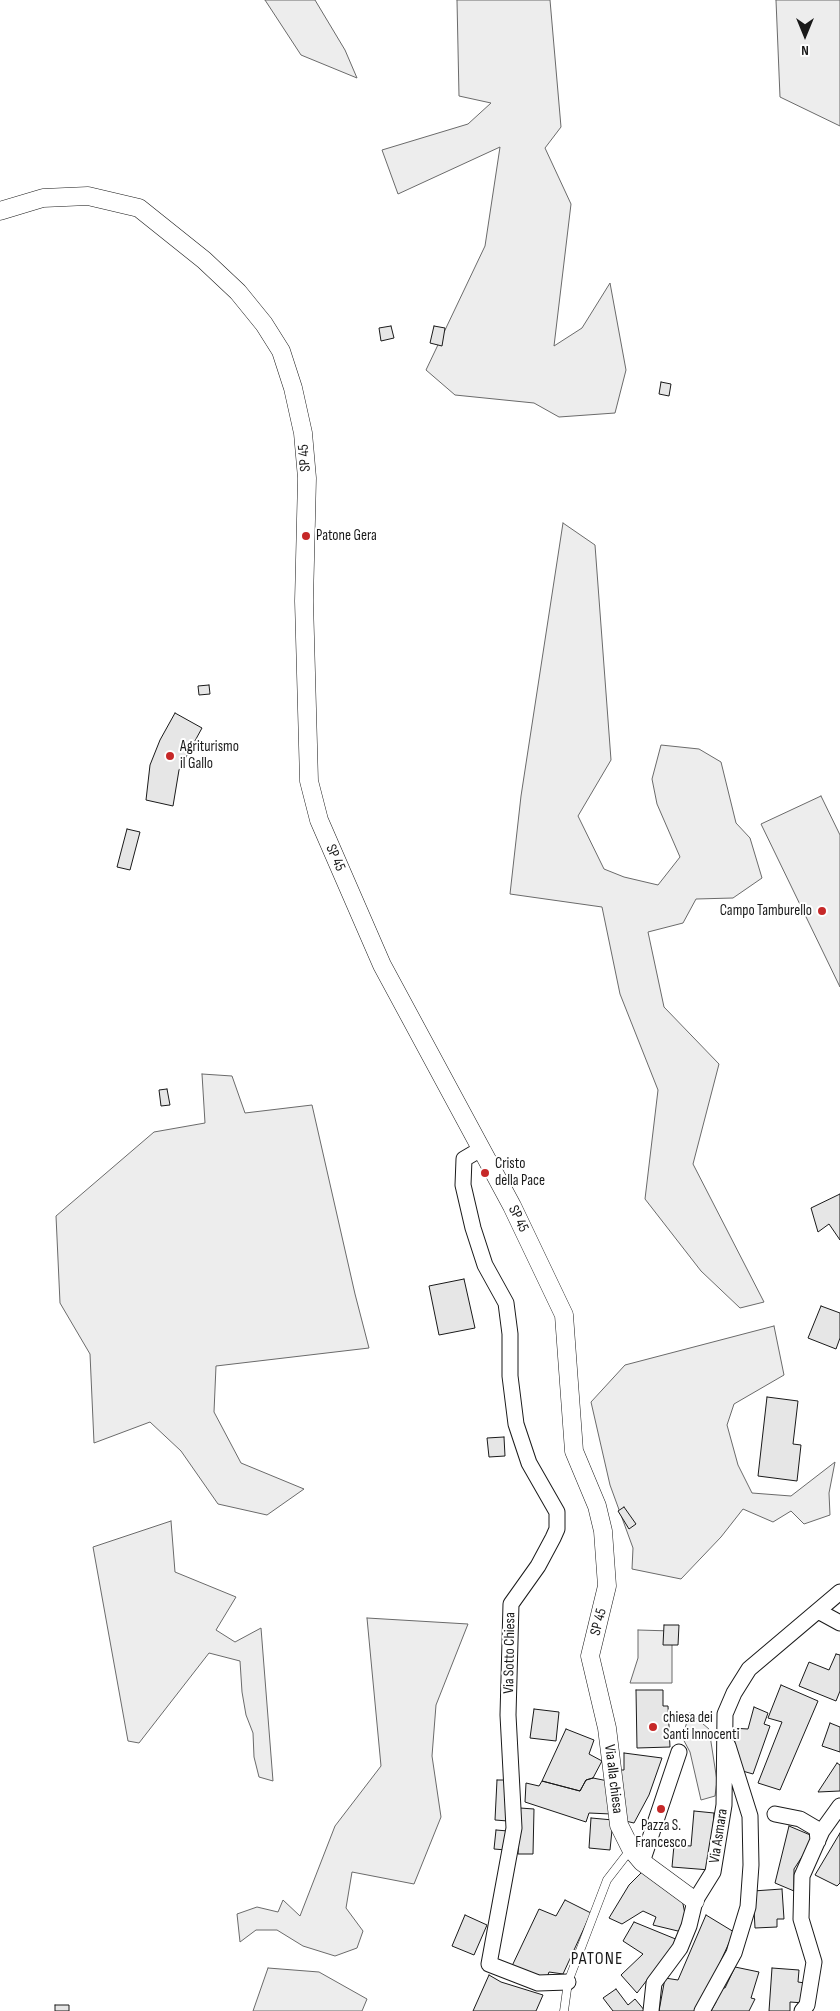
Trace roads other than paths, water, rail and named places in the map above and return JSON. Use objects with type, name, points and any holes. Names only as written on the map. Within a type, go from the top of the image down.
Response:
[{"type":"street","name":"SP 45","points":[[0,211],[43,198],[88,196],[139,208],[204,260],[238,292],[264,324],[281,351],[293,388],[303,433],[307,478],[304,601],[309,771],[319,820],[382,965],[512,1206],[564,1315],[574,1451],[597,1506],[603,1531],[606,1586],[590,1656]]},
{"type":"street","name":"Via Sotto Chiesa","points":[[481,1150],[464,1159],[463,1186],[473,1228],[485,1265],[506,1303],[510,1334],[510,1376],[516,1424],[530,1463],[557,1512],[557,1529],[554,1538],[511,1604],[508,1715],[514,1828],[489,1964],[538,1983],[568,1982]]},
{"type":"street","name":"Via Asmara","points":[[651,2011],[654,1983],[680,1948],[689,1926],[695,1901],[713,1872],[724,1805],[725,1714],[734,1693],[750,1669],[840,1593]]},
{"type":"street","points":[[818,1611],[840,1623]]},
{"type":"street","name":"Via alla chiesa","points":[[590,1656],[607,1728],[619,1825],[636,1855],[695,1901]]},
{"type":"street","points":[[702,2011],[734,1953],[748,1907],[751,1865],[750,1816],[725,1734]]},
{"type":"street","points":[[636,1855],[679,1752]]},
{"type":"street","points":[[802,2011],[807,2005],[814,1962],[801,1919],[802,1876],[831,1816],[840,1806]]},
{"type":"street","points":[[775,1814],[800,1819],[812,1826],[817,1830],[818,1841]]},
{"type":"lane","points":[[564,2011],[568,1982],[607,1880],[636,1855]]},
{"type":"place","name":"Patone Gera","points":[[306,536]]},
{"type":"place","name":"Agriturismo il Gallo","points":[[170,756]]},
{"type":"place","name":"Campo Tamburello","points":[[822,911]]},
{"type":"place","name":"Cristo della Pace","points":[[485,1173]]},
{"type":"place","name":"chiesa dei Santi Innocenti","points":[[653,1727]]},
{"type":"place","name":"Pazza S. Francesco","points":[[661,1809]]},
{"type":"district","name":"PATONE","points":[[597,1959]]}]
